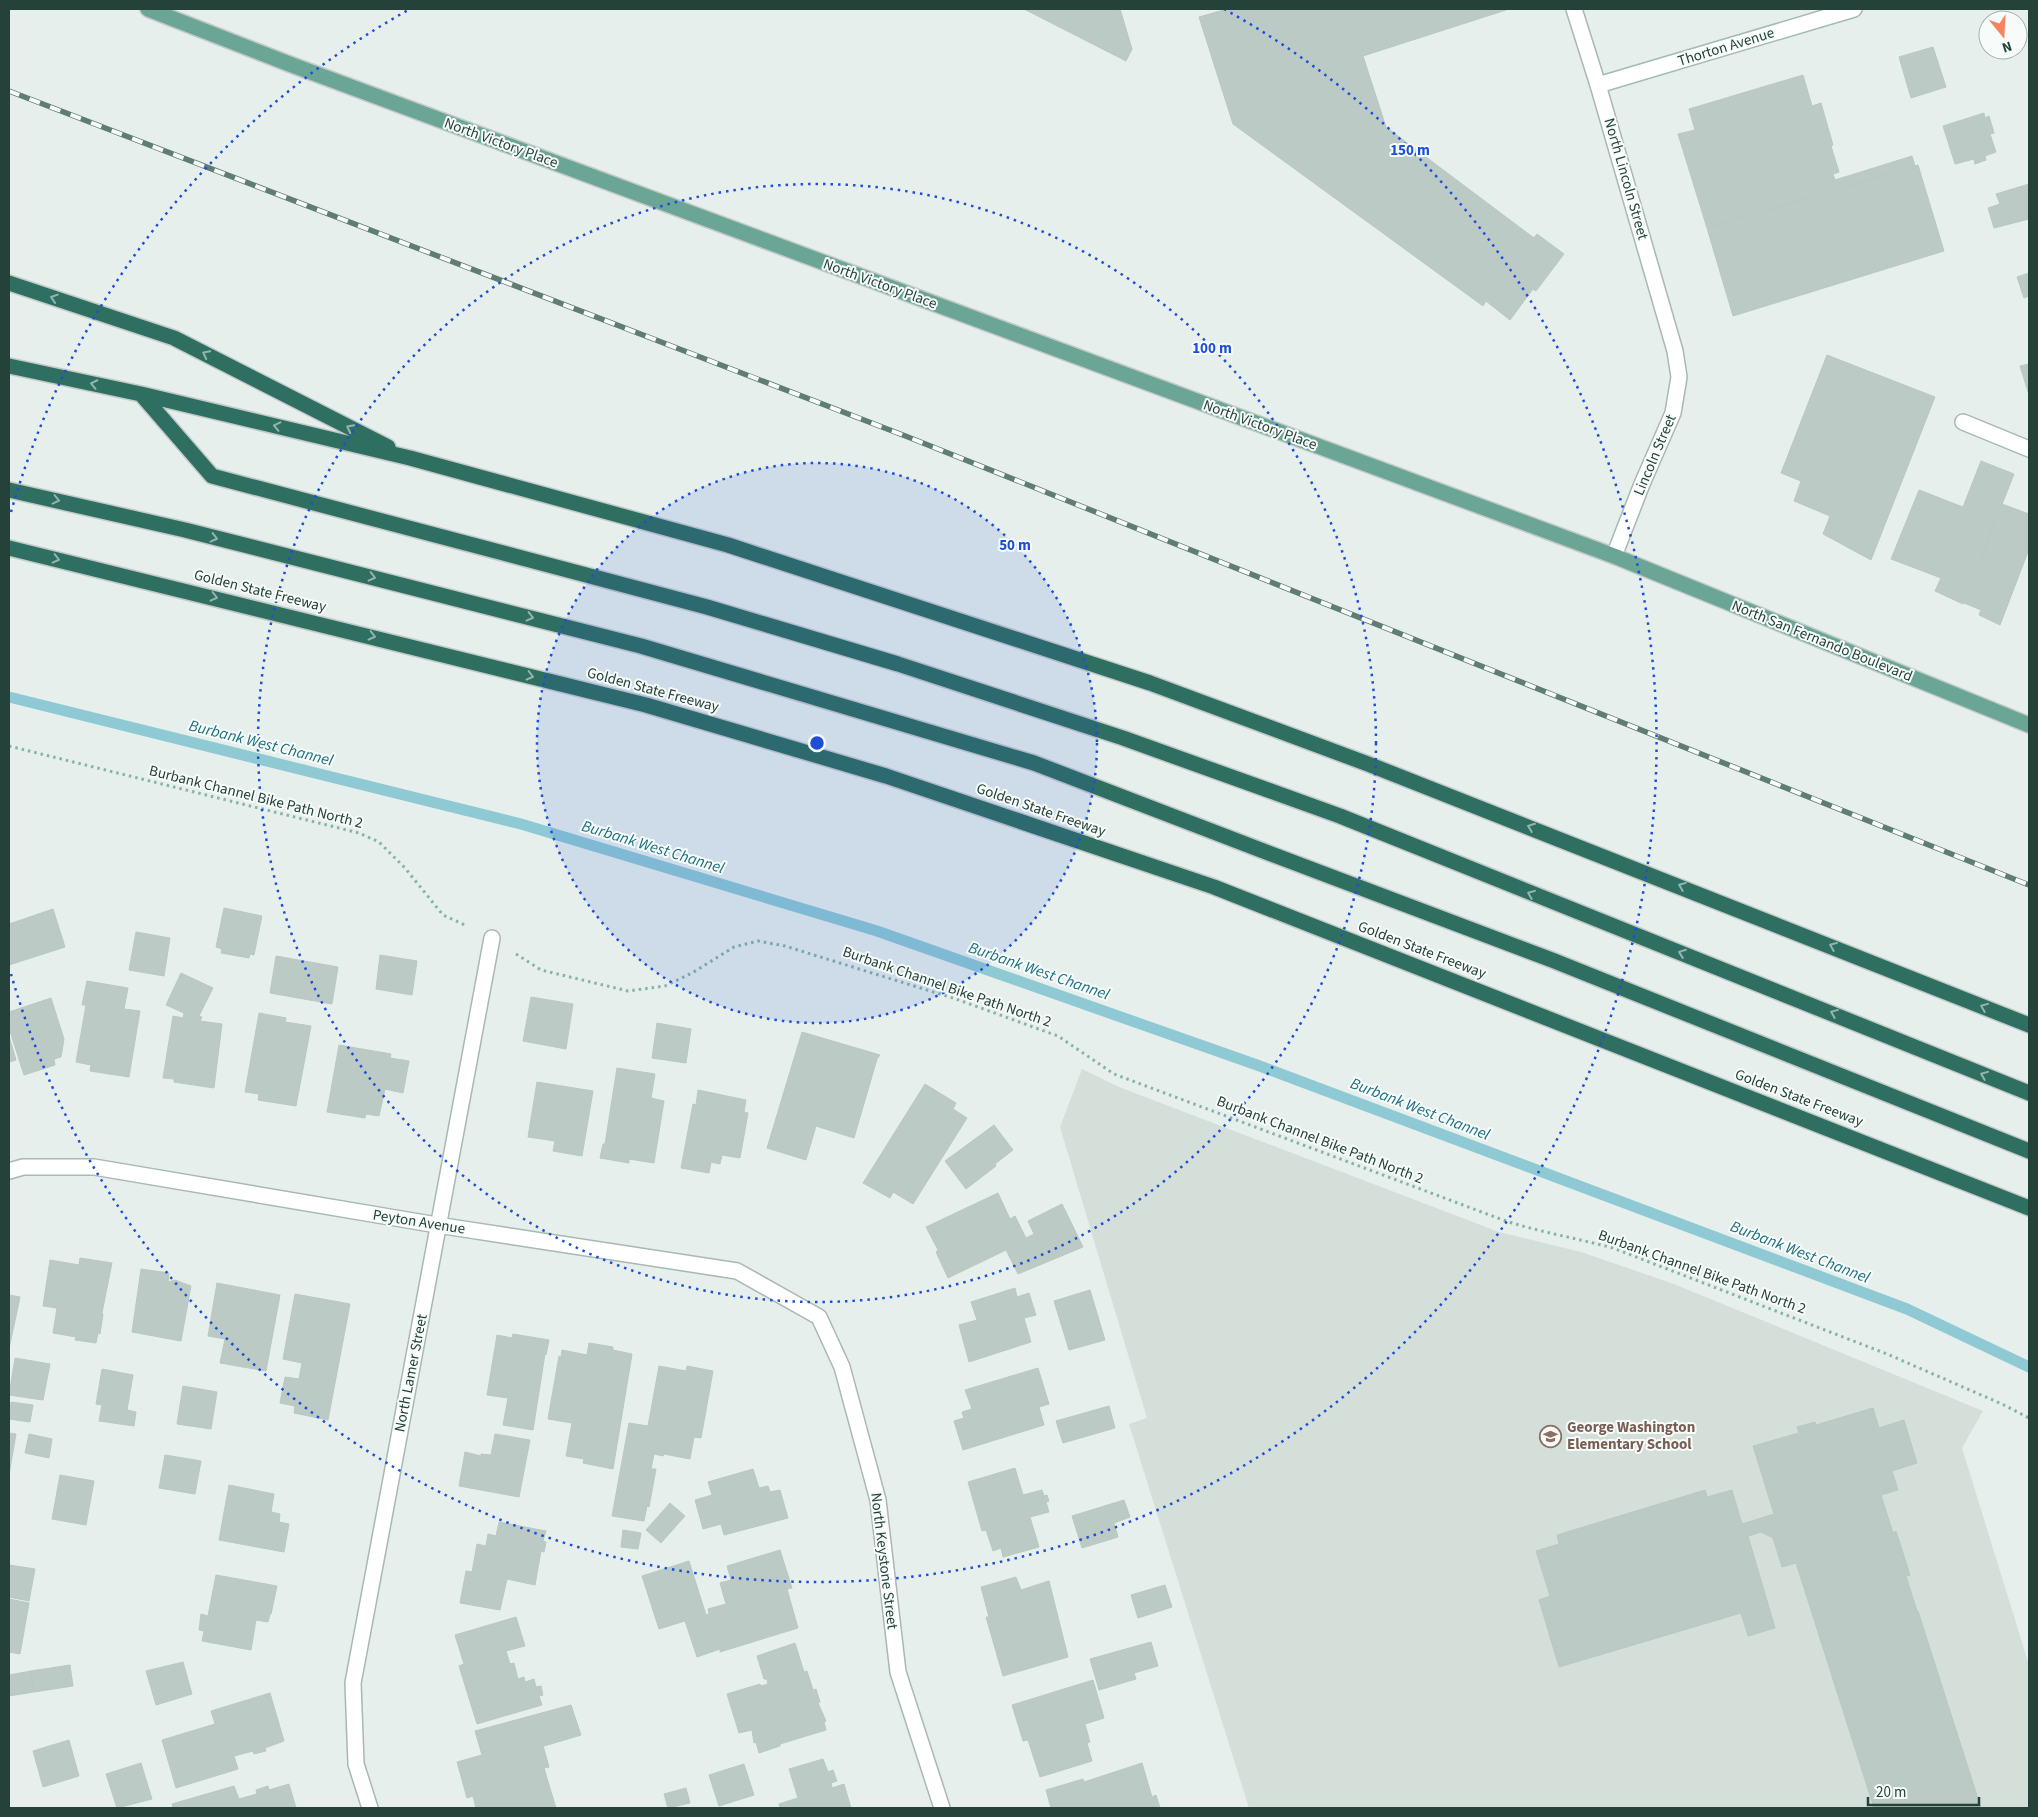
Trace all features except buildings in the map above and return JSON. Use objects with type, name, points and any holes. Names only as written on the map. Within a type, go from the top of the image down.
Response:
[{"type":"highway","points":[[9,283],[174,338],[410,458]]},
{"type":"highway","points":[[9,366],[142,394],[410,458],[728,545],[1150,683],[1368,764],[2029,1025]]},
{"type":"highway","points":[[142,394],[212,476],[707,607],[898,664],[1123,738],[1340,816],[2029,1093]]},
{"type":"highway","points":[[9,490],[185,530],[641,646],[1034,762],[1275,856],[1552,960],[2029,1151]]},
{"type":"highway","name":"Golden State Freeway","points":[[9,548],[646,705],[886,776],[1214,887],[2029,1208]]},
{"type":"main road","name":"North Victory Place","points":[[148,9],[292,65],[1614,556]]},
{"type":"main road","name":"North San Fernando Boulevard","points":[[1614,556],[2029,725]]},
{"type":"street","name":"North Lincoln Street","points":[[1574,9],[1675,351]]},
{"type":"street","name":"Thorton Avenue","points":[[1598,85],[1854,9]]},
{"type":"street","name":"Lincoln Street","points":[[1614,556],[1642,484],[1673,413],[1679,377],[1675,351]]},
{"type":"street","points":[[1962,422],[2029,448]]},
{"type":"street","name":"North Lamer Street","points":[[370,1808],[356,1764],[353,1683],[492,938]]},
{"type":"street","name":"Peyton Avenue","points":[[9,1171],[24,1167],[94,1167],[437,1225],[737,1272],[818,1317]]},
{"type":"street","name":"North Keystone Street","points":[[818,1317],[842,1367],[878,1500],[898,1672],[942,1808]]},
{"type":"path","name":"Burbank Channel Bike Path North 2","points":[[9,746],[359,833],[379,842],[406,868],[442,915],[492,938],[541,970],[628,991],[665,986],[692,973],[734,947],[758,942],[785,946],[956,999],[1058,1036],[1114,1074],[1503,1220],[1613,1248],[1887,1354],[2002,1404],[2029,1418]]},
{"type":"shaded area","name":"George Washington Elementary School","points":[[1082,1069],[1119,1087],[1499,1232],[1581,1252],[1674,1284],[1983,1411],[1962,1448],[2029,1665],[2029,1808],[1249,1808],[1129,1424],[1147,1418],[1060,1127]]},
{"type":"waterway","name":"Burbank West Channel","points":[[9,697],[521,824],[877,931],[1257,1065],[1907,1309],[2029,1367]]},
{"type":"railway","points":[[9,91],[908,437],[2029,885]]},
{"type":"place","name":"George Washington Elementary School","points":[[1551,1436]]}]
